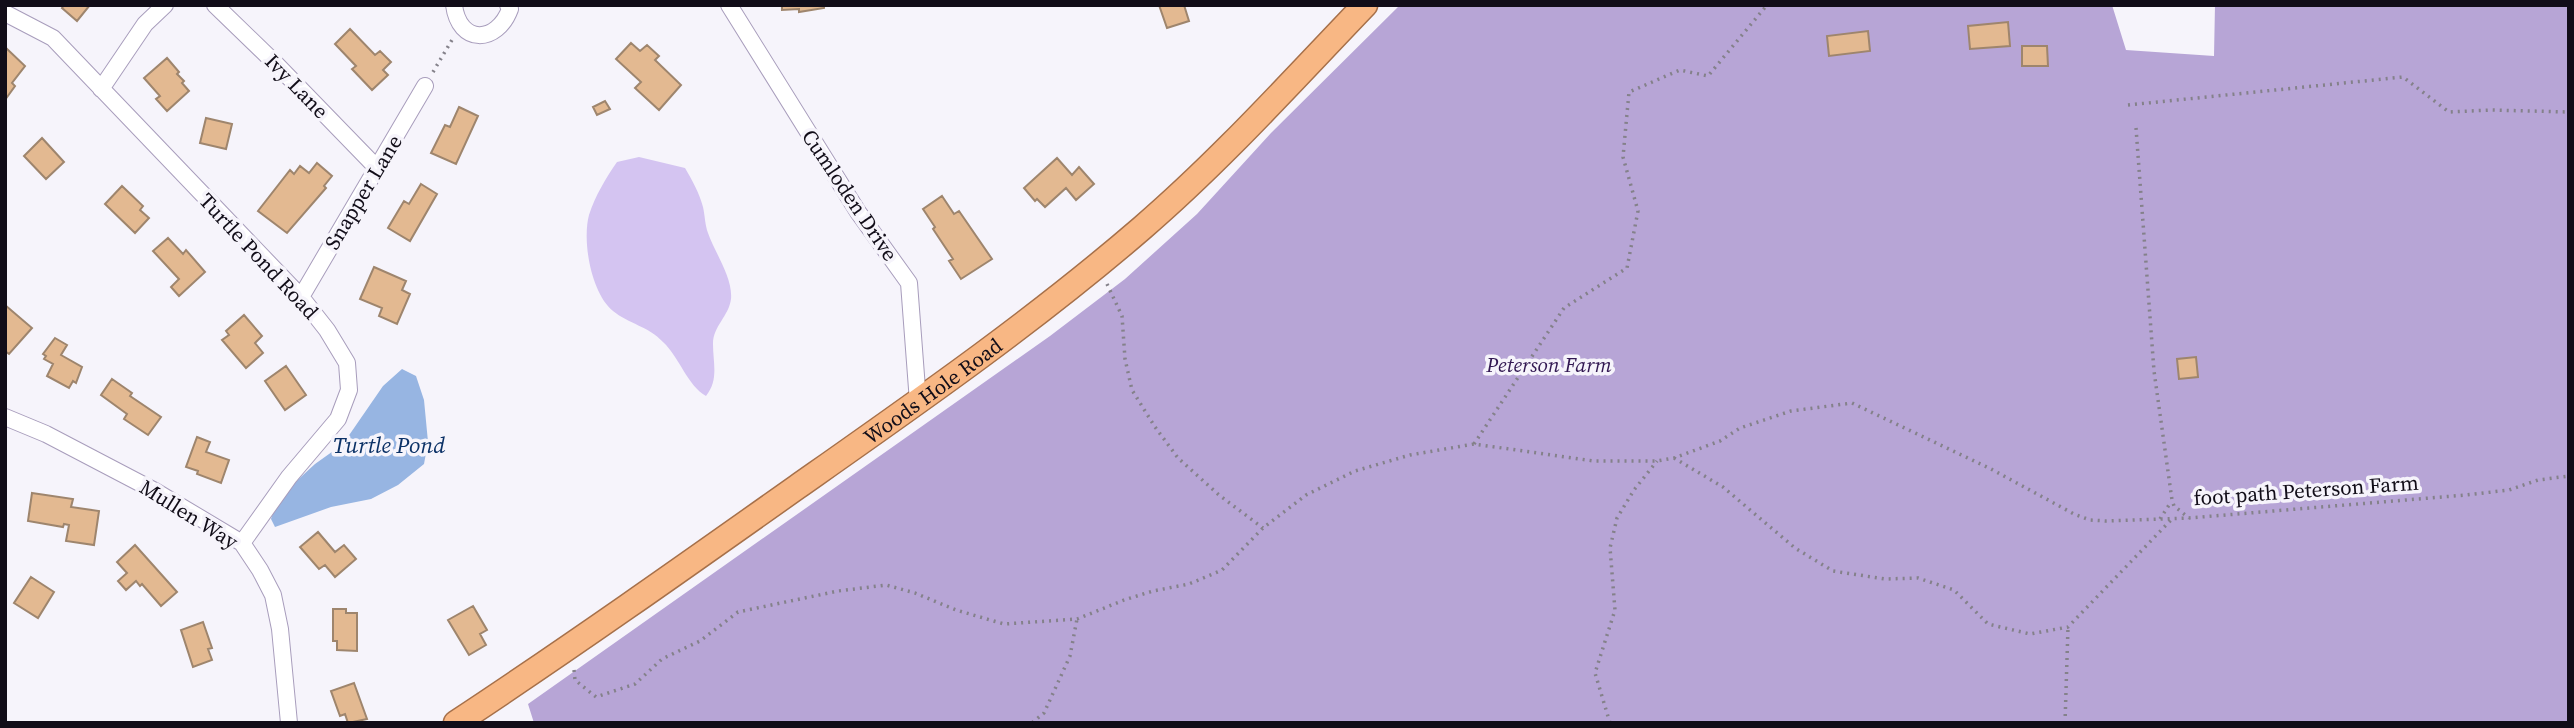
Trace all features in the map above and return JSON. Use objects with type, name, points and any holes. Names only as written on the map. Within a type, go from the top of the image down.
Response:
[{"type":"highway","name":"Woods Hole Road","points":[[456,723],[561,654],[996,346],[1143,227],[1217,159],[1365,5]]},
{"type":"street","points":[[101,89],[145,24],[165,5]]},
{"type":"street","name":"Ivy Lane","points":[[215,5],[377,168]]},
{"type":"street","points":[[454,5],[460,26],[477,36],[488,34],[506,19],[512,7]]},
{"type":"street","name":"Cumloden Drive","points":[[729,5],[858,212],[909,283],[918,402]]},
{"type":"street","name":"Turtle Pond Road","points":[[5,13],[53,38],[301,297],[327,330],[347,363],[349,390],[338,419],[289,477],[242,543]]},
{"type":"street","name":"Snapper Lane","points":[[301,297],[425,86]]},
{"type":"street","name":"Mullen Way","points":[[5,417],[46,434],[155,491],[242,543],[273,595],[280,629],[289,723]]},
{"type":"path","points":[[1474,444],[1564,308],[1627,268],[1638,211],[1623,158],[1629,92],[1680,70],[1708,76],[1767,5]]},
{"type":"path","points":[[425,86],[460,26]]},
{"type":"path","points":[[2128,105],[2403,77],[2449,112],[2569,112]]},
{"type":"path","name":"foot path Peterson Farm","points":[[2136,128],[2154,371],[2174,506],[2189,518],[2487,492],[2569,476]]},
{"type":"path","points":[[1097,265],[1122,316],[1125,359],[1132,390],[1155,427],[1178,458],[1219,495],[1263,528]]},
{"type":"path","points":[[561,654],[573,661],[575,680],[596,697],[635,684],[662,659],[700,641],[738,612],[886,585],[1004,624],[1077,619],[1124,600],[1189,584],[1222,570],[1263,528],[1306,495],[1356,471],[1410,455],[1474,444],[1594,461],[1657,461],[1674,458],[1720,441],[1740,428],[1791,411],[1852,403],[2090,520],[2189,518]]},
{"type":"path","points":[[1674,458],[1723,487],[1795,548],[1833,571],[1885,579],[1918,578],[1954,590],[1988,624],[2030,634],[2068,627],[2173,518]]},
{"type":"path","points":[[1610,723],[1595,673],[1615,610],[1610,548],[1617,518],[1634,489],[1657,461]]},
{"type":"path","points":[[2160,519],[2172,500]]},
{"type":"path","points":[[1025,723],[1033,722],[1044,713],[1059,675],[1070,656],[1077,619]]},
{"type":"path","points":[[2065,723],[2068,627]]},
{"type":"shaded area","points":[[639,157],[685,168],[699,196],[708,233],[729,283],[730,305],[714,338],[714,378],[706,396],[694,385],[669,348],[605,303],[590,266],[587,226],[591,208],[617,162]]},
{"type":"green space","name":"Peterson Farm","points":[[1400,5],[2112,5],[2126,50],[2214,56],[2215,5],[2569,5],[2569,723],[534,723],[528,704],[1050,336],[1125,279],[1197,214],[1271,133]]},
{"type":"water","name":"Turtle Pond","points":[[402,369],[416,376],[424,400],[428,442],[424,464],[398,485],[371,499],[331,507],[275,527],[271,519],[278,498],[315,464],[343,444],[383,386]]},
{"type":"building","points":[[64,5],[90,5],[77,21],[62,8]]},
{"type":"building","points":[[782,5],[824,5],[824,8],[799,12],[799,9],[782,10]]},
{"type":"building","points":[[1159,5],[1184,5],[1189,21],[1167,28]]},
{"type":"building","points":[[2008,22],[2010,46],[1970,49],[1968,26]]},
{"type":"building","points":[[350,29],[375,55],[380,51],[391,62],[383,70],[388,75],[372,90],[352,69],[356,66],[335,44]]},
{"type":"building","points":[[1868,31],[1870,51],[1829,56],[1827,36]]},
{"type":"building","points":[[631,43],[640,51],[647,45],[659,56],[655,60],[681,85],[659,110],[635,88],[641,82],[616,59]]},
{"type":"building","points":[[2022,46],[2047,46],[2048,66],[2022,66]]},
{"type":"building","points":[[5,47],[25,66],[12,83],[15,86],[5,100]]},
{"type":"building","points":[[167,58],[179,72],[177,74],[189,91],[167,111],[156,99],[160,96],[144,78]]},
{"type":"building","points":[[605,101],[610,109],[597,115],[593,107]]},
{"type":"building","points":[[459,107],[478,116],[456,164],[431,153],[445,125],[450,127]]},
{"type":"building","points":[[206,118],[232,124],[226,149],[200,143]]},
{"type":"building","points":[[42,138],[64,162],[46,179],[24,156]]},
{"type":"building","points":[[1057,158],[1072,175],[1079,167],[1094,184],[1076,200],[1066,188],[1045,207],[1037,199],[1035,201],[1024,188]]},
{"type":"building","points":[[317,163],[332,176],[324,186],[326,188],[287,233],[258,211],[290,170],[294,174],[300,166],[309,173]]},
{"type":"building","points":[[421,184],[437,194],[410,241],[388,228],[404,201],[409,204]]},
{"type":"building","points":[[122,186],[143,206],[140,210],[149,218],[135,233],[105,204]]},
{"type":"building","points":[[942,196],[954,214],[959,211],[992,259],[961,279],[949,261],[953,259],[923,209]]},
{"type":"building","points":[[168,238],[183,254],[186,250],[205,272],[179,296],[171,287],[179,279],[153,251]]},
{"type":"building","points":[[374,267],[406,281],[402,290],[410,294],[397,324],[379,316],[382,308],[360,299]]},
{"type":"building","points":[[5,305],[32,328],[9,354],[5,351]]},
{"type":"building","points":[[244,315],[262,336],[255,343],[263,353],[246,368],[222,340],[229,335],[226,331]]},
{"type":"building","points":[[55,338],[67,345],[61,355],[82,367],[76,383],[73,381],[69,388],[47,376],[53,364],[44,359],[46,356],[43,354]]},
{"type":"building","points":[[2196,357],[2198,377],[2179,379],[2177,359]]},
{"type":"building","points":[[286,366],[306,395],[285,410],[265,381]]},
{"type":"building","points":[[112,379],[132,393],[130,396],[161,417],[148,435],[124,419],[127,414],[101,395]]},
{"type":"building","points":[[197,437],[210,442],[206,452],[229,460],[221,483],[186,467]]},
{"type":"building","points":[[32,493],[73,499],[71,507],[99,511],[94,545],[66,541],[69,525],[64,524],[63,527],[28,521]]},
{"type":"building","points":[[318,532],[335,552],[344,545],[356,559],[335,577],[325,565],[319,569],[300,547]]},
{"type":"building","points":[[135,545],[177,592],[161,606],[142,584],[140,586],[136,581],[126,590],[118,581],[127,573],[117,562]]},
{"type":"building","points":[[31,577],[54,592],[38,618],[14,603]]},
{"type":"building","points":[[473,606],[487,630],[480,634],[486,645],[469,655],[448,620]]},
{"type":"building","points":[[333,609],[346,609],[346,613],[357,613],[357,651],[337,650],[337,641],[333,641]]},
{"type":"building","points":[[203,622],[212,648],[208,649],[212,660],[193,667],[181,630]]},
{"type":"building","points":[[354,683],[367,719],[348,723],[345,714],[340,716],[331,691]]}]
